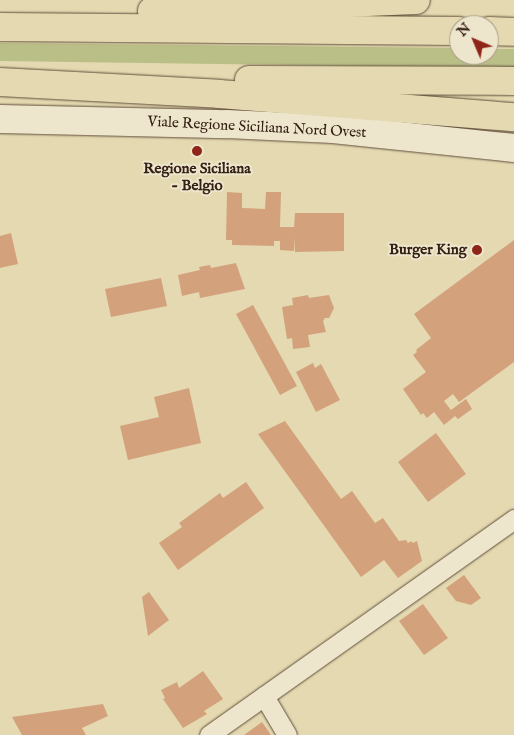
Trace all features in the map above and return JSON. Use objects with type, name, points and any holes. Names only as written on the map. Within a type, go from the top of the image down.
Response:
[{"type":"main road","points":[[0,20],[416,0]]},
{"type":"main road","points":[[0,27],[449,31]]},
{"type":"main road","points":[[499,31],[514,32]]},
{"type":"main road","points":[[0,77],[446,82],[514,81]]},
{"type":"main road","points":[[0,82],[220,94],[514,117]]},
{"type":"street","name":"Viale Regione Siciliana Nord Ovest","points":[[0,119],[70,119],[304,128],[514,148]]},
{"type":"street","points":[[485,144],[514,142]]},
{"type":"street","points":[[209,735],[514,519]]},
{"type":"street","points":[[264,696],[287,735]]},
{"type":"green space","points":[[0,43],[449,48],[449,65],[499,65],[499,49],[514,49],[514,68],[0,61]]},
{"type":"building","points":[[227,192],[242,193],[242,208],[265,209],[266,192],[281,192],[280,227],[294,227],[295,213],[344,213],[344,251],[295,252],[295,237],[294,251],[280,250],[280,241],[274,241],[274,246],[232,245],[232,240],[226,240]]},
{"type":"building","points":[[11,233],[18,264],[0,268],[0,236]]},
{"type":"building","points":[[514,240],[514,362],[459,402],[453,394],[444,401],[451,410],[466,399],[472,409],[458,419],[455,416],[444,425],[434,412],[427,418],[423,413],[421,415],[403,389],[426,372],[413,355],[417,352],[416,350],[431,338],[414,314]]},
{"type":"building","points":[[236,263],[245,289],[200,298],[199,292],[182,296],[178,275],[200,270],[199,267],[210,265],[211,268]]},
{"type":"building","points":[[161,278],[167,306],[111,317],[105,289]]},
{"type":"building","points":[[308,295],[309,298],[329,295],[334,308],[329,318],[325,318],[323,321],[326,332],[308,335],[310,347],[293,349],[292,338],[287,339],[282,307],[293,305],[292,298]]},
{"type":"building","points":[[253,305],[297,386],[280,395],[236,314]]},
{"type":"building","points":[[313,363],[315,368],[321,364],[340,400],[316,412],[296,372]]},
{"type":"building","points":[[189,388],[201,443],[128,460],[120,426],[159,417],[154,397]]},
{"type":"building","points":[[285,421],[341,499],[352,491],[375,523],[383,518],[399,541],[406,540],[408,543],[411,541],[413,543],[417,541],[422,561],[398,578],[384,560],[361,577],[258,434]]},
{"type":"building","points":[[436,433],[466,474],[428,502],[398,462]]},
{"type":"building","points":[[246,482],[264,508],[178,570],[159,543],[182,527],[179,523],[220,493],[223,498]]},
{"type":"building","points":[[464,575],[481,598],[471,605],[456,601],[446,588]]},
{"type":"building","points":[[149,592],[169,620],[148,636],[142,597]]},
{"type":"building","points":[[423,604],[448,638],[424,655],[399,621]]},
{"type":"building","points":[[203,671],[223,699],[204,711],[207,714],[183,728],[163,699],[165,698],[161,690],[177,682],[179,688]]},
{"type":"building","points":[[103,704],[108,716],[82,728],[86,735],[22,735],[12,717]]},
{"type":"building","points":[[262,722],[271,735],[244,735],[255,727]]},
{"type":"place","name":"Regione Siciliana - Belgio","points":[[197,151]]},
{"type":"place","name":"Burger King","points":[[477,250]]}]
